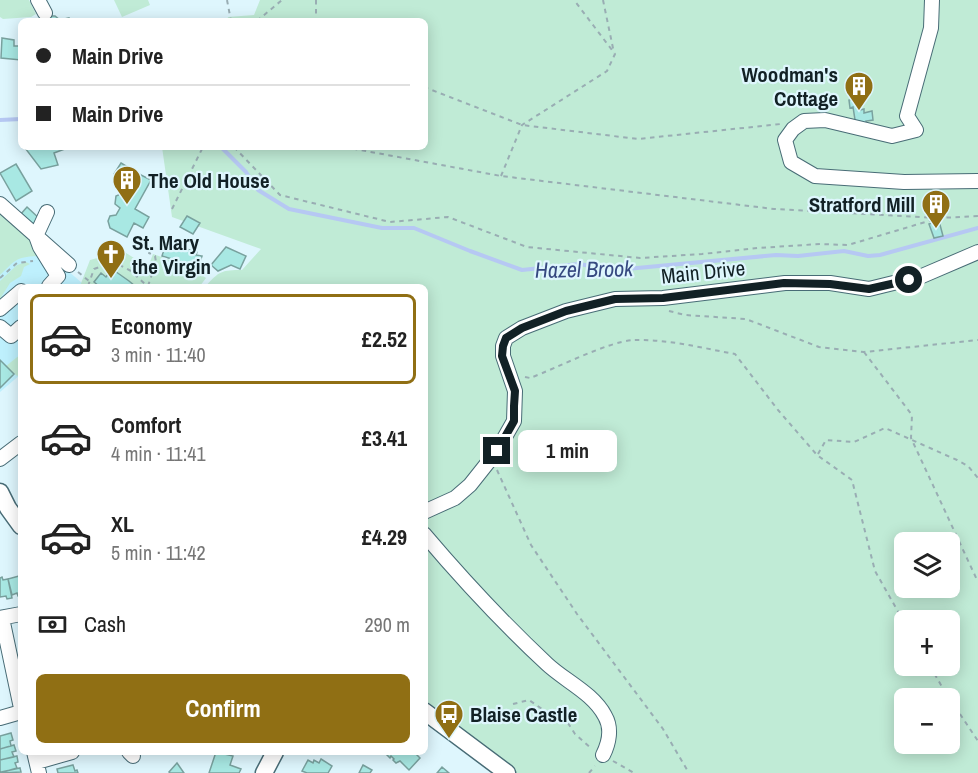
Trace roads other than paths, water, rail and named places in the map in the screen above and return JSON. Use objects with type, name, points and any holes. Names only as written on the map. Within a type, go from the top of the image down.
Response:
[{"type":"main road","points":[[0,492],[18,522]]},
{"type":"main road","points":[[428,714],[507,773]]},
{"type":"main road","points":[[267,772],[274,755]]},
{"type":"street","points":[[38,0],[45,13]]},
{"type":"street","points":[[932,0],[931,28],[907,116],[916,130],[892,136],[825,120],[804,121],[793,129],[785,140],[791,162],[815,176],[904,182],[978,181]]},
{"type":"street","points":[[0,204],[69,265]]},
{"type":"street","points":[[47,212],[36,236],[58,276],[51,284]]},
{"type":"street","name":"Main Drive","points":[[428,510],[455,498],[470,485],[491,458],[514,421],[515,391],[502,356],[506,338],[522,328],[566,311],[615,299],[663,298],[784,283],[830,284],[869,289],[922,276],[978,252]]},
{"type":"street","points":[[0,309],[8,305],[18,294]]},
{"type":"street","points":[[0,327],[10,336],[18,329]]},
{"type":"street","points":[[0,459],[18,445]]},
{"type":"street","points":[[428,538],[498,617],[550,667],[593,700],[606,716],[609,729],[608,744],[597,752]]},
{"type":"street","points":[[18,615],[1,618],[18,694]]},
{"type":"street","points":[[0,718],[18,713]]},
{"type":"street","points":[[37,762],[62,755]]},
{"type":"waterway","name":"Hazel Brook","points":[[0,120],[18,119]]},
{"type":"waterway","name":"Hazel Brook","points":[[224,150],[246,172],[258,190],[289,209],[382,228],[414,228],[522,270],[579,264],[616,270],[844,251],[868,256],[880,255],[978,228]]},
{"type":"place","name":"Woodman's Cottage","points":[[859,112]]},
{"type":"place","name":"The Old House","points":[[127,206]]},
{"type":"place","name":"Stratford Mill","points":[[936,230]]},
{"type":"place","name":"St. Mary the Virgin","points":[[111,280]]},
{"type":"place","name":"Blaise Castle","points":[[449,740]]}]
